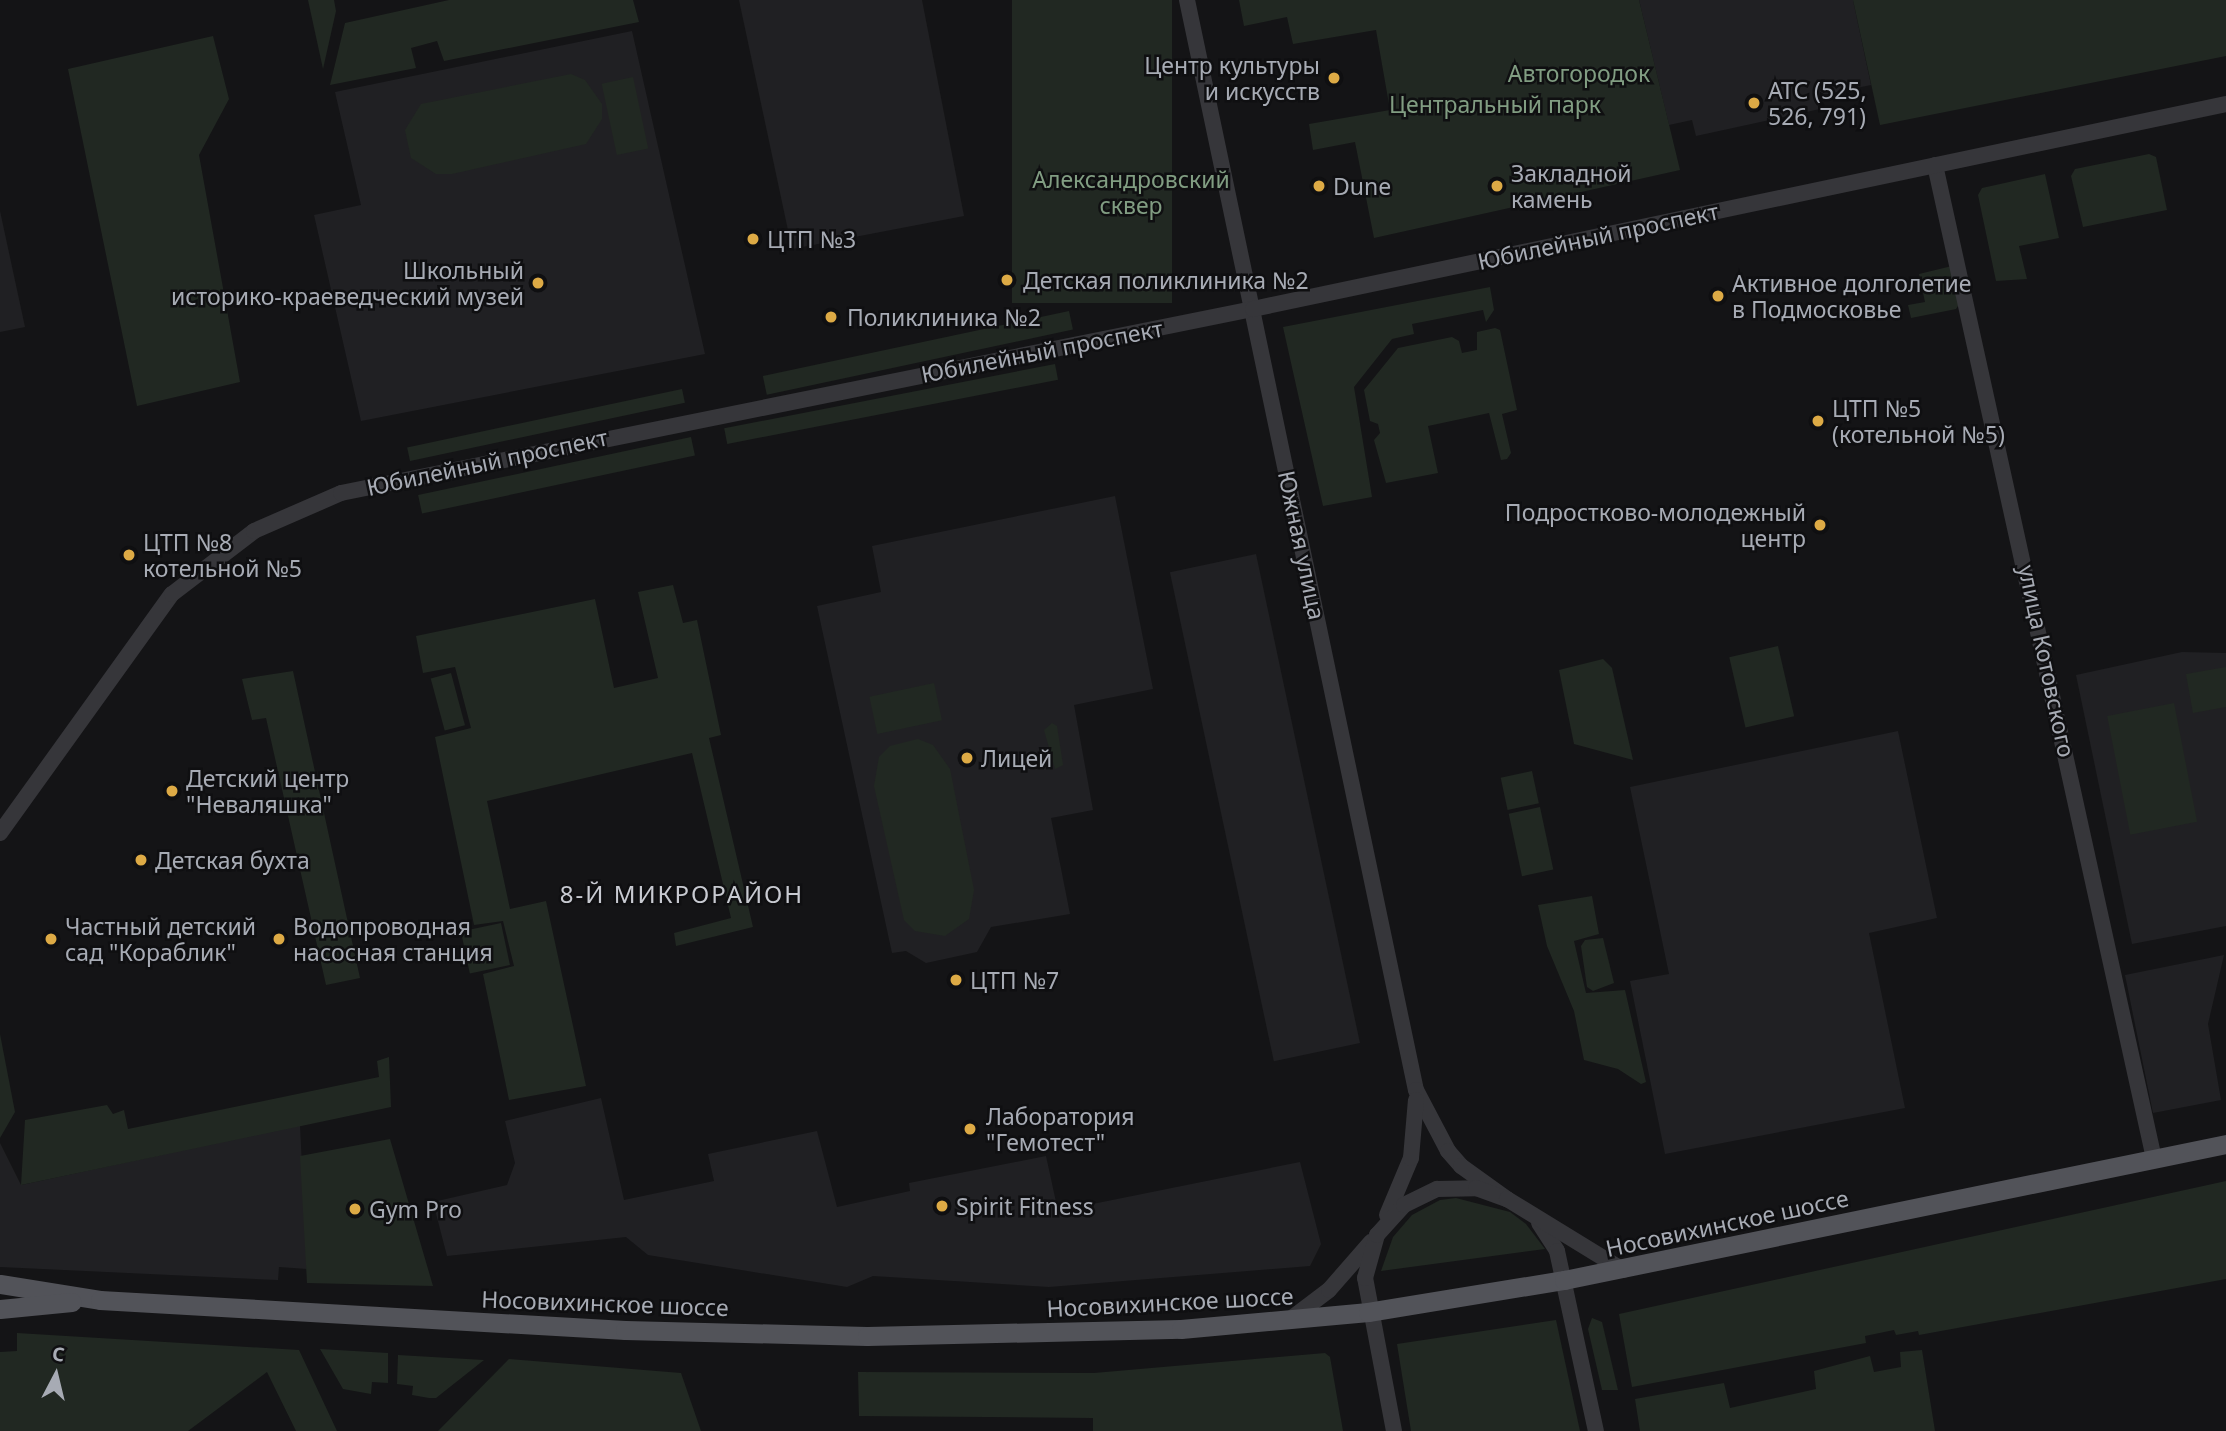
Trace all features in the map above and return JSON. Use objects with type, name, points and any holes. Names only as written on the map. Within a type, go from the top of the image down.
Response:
[{"type":"main road","name":"Носовихинское шоссе","points":[[0,1284],[100,1300],[538,1326],[867,1336],[1071,1335],[1287,1322],[1368,1312],[1623,1270],[2226,1144]]},
{"type":"main road","name":"Носовихинское шоссе","points":[[0,1310],[100,1300]]},
{"type":"street","name":"Южная улица","points":[[1187,0],[1416,1090],[1448,1151],[1461,1166],[1507,1199]]},
{"type":"street","name":"Юбилейный проспект","points":[[0,833],[156,613],[197,572],[281,516],[341,493],[1253,309],[2226,104]]},
{"type":"street","name":"улица Котовского","points":[[1935,165],[2003,459],[2154,1159]]},
{"type":"street","name":"Южная улица","points":[[1380,1230],[1411,1158],[1416,1090]]},
{"type":"street","points":[[1287,1322],[1329,1290],[1405,1205],[1437,1189],[1476,1188],[1507,1199],[1623,1270]]},
{"type":"street","points":[[1535,1218],[1557,1251],[1596,1431]]},
{"type":"street","points":[[1380,1230],[1365,1278],[1368,1312],[1394,1431]]},
{"type":"shaded area","points":[[739,0],[922,0],[964,216],[792,249]]},
{"type":"shaded area","points":[[1639,0],[1853,0],[1871,85],[1818,96],[1820,109],[1696,136],[1692,120],[1669,125]]},
{"type":"shaded area","points":[[632,31],[705,354],[361,421],[314,215],[361,205],[335,92]]},
{"type":"shaded area","points":[[0,211],[25,327],[0,332]]},
{"type":"shaded area","name":"Лицей","points":[[1115,496],[1153,689],[1074,705],[1093,810],[1051,818],[1070,914],[991,927],[977,952],[926,963],[906,951],[892,953],[817,606],[881,592],[872,546]]},
{"type":"shaded area","points":[[1256,554],[1360,1043],[1274,1061],[1170,572]]},
{"type":"shaded area","points":[[2182,652],[2226,653],[2226,926],[2132,944],[2076,675]]},
{"type":"shaded area","points":[[1898,731],[1937,918],[1869,933],[1905,1108],[1665,1154],[1630,981],[1669,974],[1630,787]]},
{"type":"shaded area","points":[[2224,955],[2208,1024],[2221,1100],[2153,1113],[2125,975]]},
{"type":"shaded area","points":[[601,1098],[624,1200],[714,1181],[708,1154],[817,1131],[837,1207],[910,1191],[909,1183],[1046,1156],[1058,1211],[1300,1162],[1321,1244],[1310,1266],[1049,1287],[873,1276],[847,1287],[648,1255],[626,1237],[447,1256],[433,1202],[507,1185],[515,1163],[505,1121]]},
{"type":"shaded area","points":[[300,1125],[307,1269],[279,1267],[278,1280],[0,1267],[0,1143],[21,1185]]},
{"type":"green space","points":[[308,0],[334,0],[336,11],[323,69]]},
{"type":"green space","points":[[449,0],[633,0],[639,22],[444,61],[437,41],[411,48],[416,68],[330,85],[345,23]]},
{"type":"green space","name":"Александровский сквер","points":[[1012,0],[1172,0],[1172,303],[1012,303]]},
{"type":"green space","name":"Центральный парк","points":[[1239,0],[1639,0],[1680,170],[1374,238],[1355,142],[1313,150],[1309,124],[1390,110],[1376,30],[1293,44],[1287,17],[1244,26]]},
{"type":"green space","points":[[1853,0],[2226,0],[2226,56],[1880,125]]},
{"type":"green space","points":[[213,36],[229,99],[199,155],[240,382],[137,406],[68,69]]},
{"type":"green space","points":[[571,74],[585,80],[602,104],[602,119],[586,144],[452,174],[436,174],[411,158],[405,130],[421,104]]},
{"type":"green space","points":[[633,77],[648,148],[617,155],[602,84]]},
{"type":"green space","points":[[2149,154],[2156,157],[2167,210],[2083,227],[2071,176],[2075,169]]},
{"type":"green space","points":[[2045,174],[2059,238],[2019,246],[2027,279],[1996,281],[1978,195],[1982,188]]},
{"type":"green space","points":[[1952,266],[1960,303],[1956,309],[1911,318],[1908,305],[1925,302],[1919,274]]},
{"type":"green space","points":[[1490,287],[1494,310],[1486,322],[1483,310],[1412,324],[1414,334],[1392,339],[1354,387],[1372,497],[1323,506],[1283,327]]},
{"type":"green space","points":[[1069,311],[1073,330],[767,395],[763,376]]},
{"type":"green space","points":[[1495,328],[1500,330],[1517,410],[1502,414],[1511,453],[1507,459],[1501,460],[1489,413],[1428,426],[1438,473],[1386,483],[1374,440],[1380,433],[1378,424],[1370,421],[1364,390],[1398,348],[1452,337],[1459,341],[1462,353],[1477,350],[1477,332]]},
{"type":"green space","points":[[1055,364],[1058,380],[727,444],[724,428]]},
{"type":"green space","points":[[682,389],[685,403],[410,461],[407,447]]},
{"type":"green space","points":[[691,437],[695,456],[422,514],[418,495]]},
{"type":"green space","points":[[673,585],[683,623],[697,620],[721,735],[709,738],[753,927],[676,946],[674,933],[731,918],[692,753],[487,801],[510,909],[546,901],[586,1086],[509,1100],[483,974],[514,966],[503,921],[474,925],[435,737],[471,728],[455,667],[423,673],[416,636],[595,599],[614,688],[658,678],[638,592]]},
{"type":"green space","points":[[1778,646],[1794,716],[1745,727],[1729,657]]},
{"type":"green space","points":[[1603,659],[1612,668],[1633,760],[1574,744],[1559,670]]},
{"type":"green space","points":[[2226,667],[2226,707],[2193,713],[2186,674]]},
{"type":"green space","points":[[293,671],[360,978],[326,985],[266,718],[252,720],[242,679]]},
{"type":"green space","points":[[451,673],[465,725],[445,731],[431,678]]},
{"type":"green space","points":[[934,683],[942,720],[877,734],[869,697]]},
{"type":"green space","points":[[2174,703],[2197,822],[2130,835],[2107,716]]},
{"type":"green space","points":[[1052,723],[1057,726],[1063,765],[1055,769],[1044,730]]},
{"type":"green space","points":[[918,739],[933,745],[950,769],[974,890],[969,919],[945,936],[915,931],[904,920],[874,786],[879,757],[890,746]]},
{"type":"green space","points":[[1532,771],[1539,803],[1508,810],[1501,778]]},
{"type":"green space","points":[[1540,807],[1553,870],[1522,876],[1509,814]]},
{"type":"green space","points":[[1592,896],[1599,934],[1574,941],[1586,993],[1625,990],[1646,1082],[1641,1084],[1618,1069],[1584,1060],[1574,1011],[1547,946],[1538,905]]},
{"type":"green space","points":[[501,923],[510,965],[470,974],[461,932]]},
{"type":"green space","points":[[1603,938],[1614,983],[1593,991],[1587,987],[1581,946],[1585,940]]},
{"type":"green space","points":[[0,1034],[15,1112],[0,1138]]},
{"type":"green space","points":[[389,1057],[391,1107],[21,1185],[25,1120],[107,1105],[113,1114],[124,1110],[128,1129],[379,1077],[377,1061]]},
{"type":"green space","points":[[390,1139],[433,1286],[307,1283],[300,1156]]},
{"type":"green space","points":[[2226,1181],[2226,1279],[1919,1335],[1918,1331],[1896,1335],[1894,1330],[1865,1336],[1866,1343],[1632,1387],[1619,1314]]},
{"type":"green space","points":[[1456,1198],[1510,1212],[1526,1224],[1545,1249],[1381,1271],[1393,1237],[1412,1215],[1440,1200]]},
{"type":"green space","points":[[1592,1318],[1602,1322],[1618,1390],[1602,1390],[1588,1329]]},
{"type":"green space","points":[[1556,1320],[1580,1431],[1411,1431],[1397,1344]]},
{"type":"green space","points":[[17,1333],[299,1350],[337,1431],[296,1431],[267,1372],[188,1431],[0,1431],[0,1352],[17,1351]]},
{"type":"green space","points":[[320,1349],[388,1353],[388,1383],[372,1382],[371,1394],[343,1389]]},
{"type":"green space","points":[[1922,1350],[1935,1431],[1640,1431],[1635,1399],[1724,1383],[1730,1408],[1816,1389],[1814,1371],[1870,1356],[1874,1372],[1901,1367],[1900,1352]]},
{"type":"green space","points":[[1325,1353],[1330,1357],[1343,1431],[1093,1431],[1093,1418],[859,1416],[858,1372],[1094,1373]]},
{"type":"green space","points":[[398,1355],[484,1360],[436,1398],[429,1398],[412,1395],[413,1386],[397,1384]]},
{"type":"green space","points":[[509,1359],[681,1373],[701,1431],[438,1431]]},
{"type":"place","name":"Центр культуры и искусств","points":[[1334,78]]},
{"type":"place","name":"АТС (525, 526, 791)","points":[[1754,103]]},
{"type":"place","name":"Dune","points":[[1319,186]]},
{"type":"place","name":"Закладной камень","points":[[1497,186]]},
{"type":"place","name":"ЦТП №3","points":[[753,239]]},
{"type":"place","name":"Детская поликлиника №2","points":[[1007,280]]},
{"type":"place","name":"Школьный историко-краеведческий музей","points":[[538,283]]},
{"type":"place","name":"Активное долголетие в Подмосковье","points":[[1718,296]]},
{"type":"place","name":"Поликлиника №2","points":[[831,317]]},
{"type":"place","name":"ЦТП №5 (котельной №5)","points":[[1818,421]]},
{"type":"place","name":"Подростково-молодежный центр","points":[[1820,525]]},
{"type":"place","name":"ЦТП №8 котельной №5","points":[[129,555]]},
{"type":"place","name":"Лицей","points":[[967,758]]},
{"type":"place","name":"Детский центр \"Неваляшка\"","points":[[172,791]]},
{"type":"place","name":"Детская бухта","points":[[141,860]]},
{"type":"place","name":"Частный детский сад \"Кораблик\"","points":[[51,939]]},
{"type":"place","name":"Водопроводная насосная станция","points":[[279,939]]},
{"type":"place","name":"ЦТП №7","points":[[956,980]]},
{"type":"place","name":"Лаборатория \"Гемотест\"","points":[[970,1129]]},
{"type":"place","name":"Spirit Fitness","points":[[942,1206]]},
{"type":"place","name":"Gym Pro","points":[[355,1209]]},
{"type":"district","name":"8-Й МИКРОРАЙОН","points":[[682,894]]},
{"type":"park label","name":"Автогородок","points":[[1579,73]]}]
